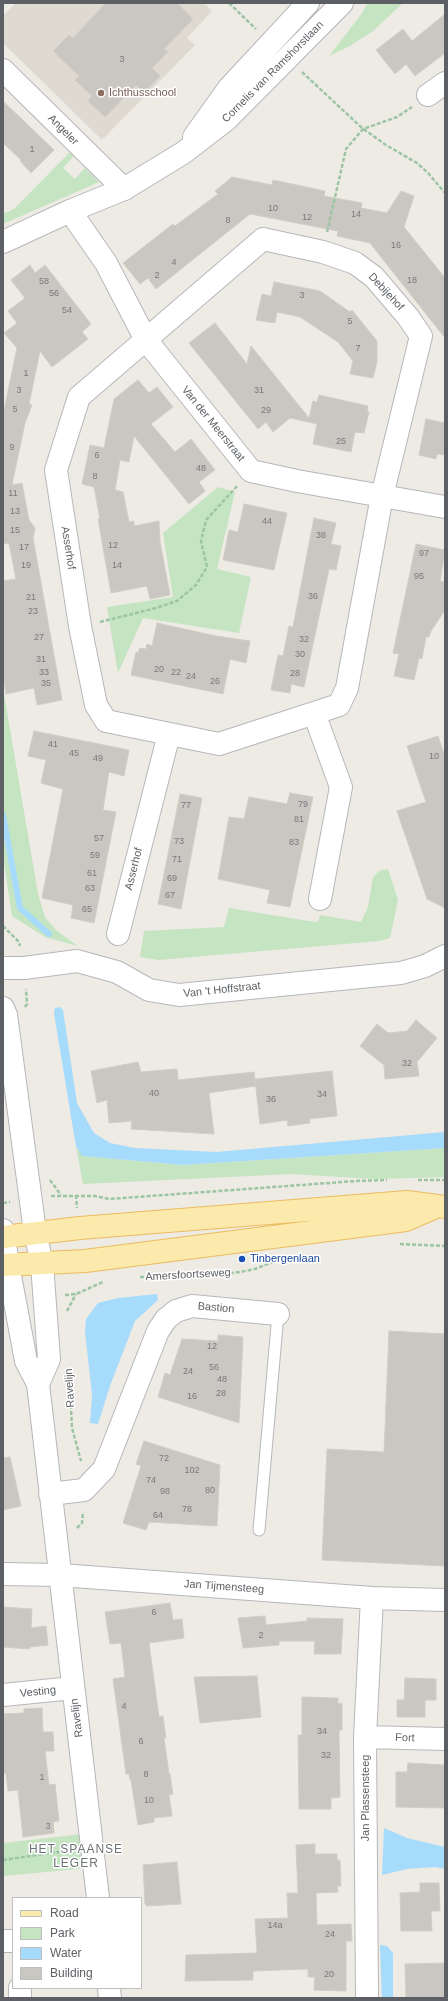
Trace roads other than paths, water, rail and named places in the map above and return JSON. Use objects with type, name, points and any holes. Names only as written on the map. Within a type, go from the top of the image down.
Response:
[{"type":"main road","points":[[3,1235],[407,1202],[441,1207]]},
{"type":"main road","points":[[6,1265],[85,1261],[406,1220],[441,1207]]},
{"type":"street","name":"Cornelis van Ramshorstlaan","points":[[183,153],[229,88],[270,42],[308,3]]},
{"type":"street","name":"Cornelis van Ramshorstlaan","points":[[3,242],[70,210],[124,189],[183,153],[226,120],[342,3]]},
{"type":"street","name":"Angeler","points":[[3,70],[124,189]]},
{"type":"street","name":"Van der Meerstraat","points":[[70,210],[106,263],[146,340],[251,471],[297,482],[445,508]]},
{"type":"street","name":"Debijehof","points":[[146,340],[263,239],[323,252],[355,263],[374,277],[408,317],[421,336],[382,496]]},
{"type":"street","name":"Asserhof","points":[[146,340],[79,397],[56,470],[80,626],[96,705],[106,721],[218,744],[339,705],[347,688],[382,496]]},
{"type":"street","points":[[314,713],[341,786],[320,899]]},
{"type":"street","name":"Asserhof","points":[[118,934],[169,734]]},
{"type":"street","name":"Van 't Hoffstraat","points":[[3,968],[24,968],[77,961],[117,972],[149,990],[179,995],[401,973],[425,966],[445,956]]},
{"type":"street","points":[[3,1008],[6,1014],[35,1232]]},
{"type":"street","name":"Ravelijn","points":[[35,1232],[42,1264],[49,1359],[38,1384]]},
{"type":"street","name":"Ravelijn","points":[[3,1235],[6,1265],[26,1361],[38,1384],[98,1897]]},
{"type":"street","name":"Bastion","points":[[50,1494],[84,1490],[95,1481],[104,1469],[158,1331],[166,1319],[176,1311],[192,1306],[278,1314]]},
{"type":"street","name":"Jan Tijmensteeg","points":[[3,1574],[60,1575],[372,1598],[445,1600]]},
{"type":"street","name":"Jan Plassensteeg","points":[[367,1998],[366,1737],[372,1598]]},
{"type":"street","name":"Vesting","points":[[3,1695],[73,1688]]},
{"type":"street","name":"Fort","points":[[366,1737],[445,1739]]},
{"type":"lane","name":"Bastion","points":[[259,1530],[278,1314]]},
{"type":"water","points":[[60,1007],[63,1010],[77,1103],[94,1133],[110,1143],[135,1148],[216,1152],[445,1132],[445,1148],[183,1165],[82,1156],[76,1146],[54,1013],[55,1008]]},
{"type":"water","points":[[157,1294],[158,1300],[135,1321],[110,1386],[98,1424],[90,1423],[92,1395],[85,1332],[86,1319],[98,1303],[118,1298]]},
{"type":"water","points":[[384,1828],[407,1838],[445,1847],[445,1869],[436,1867],[407,1869],[382,1875]]},
{"type":"water","points":[[380,1945],[387,1946],[393,1953],[393,1998],[382,1998]]},
{"type":"waterway","points":[[3,815],[20,908],[49,934]]},
{"type":"place","name":"Ichthusschool","points":[[101,93]]},
{"type":"place","name":"Tinbergenlaan","points":[[242,1259]]},
{"type":"district","name":"HET SPAANSE LEGER","points":[[76,1857]]}]
